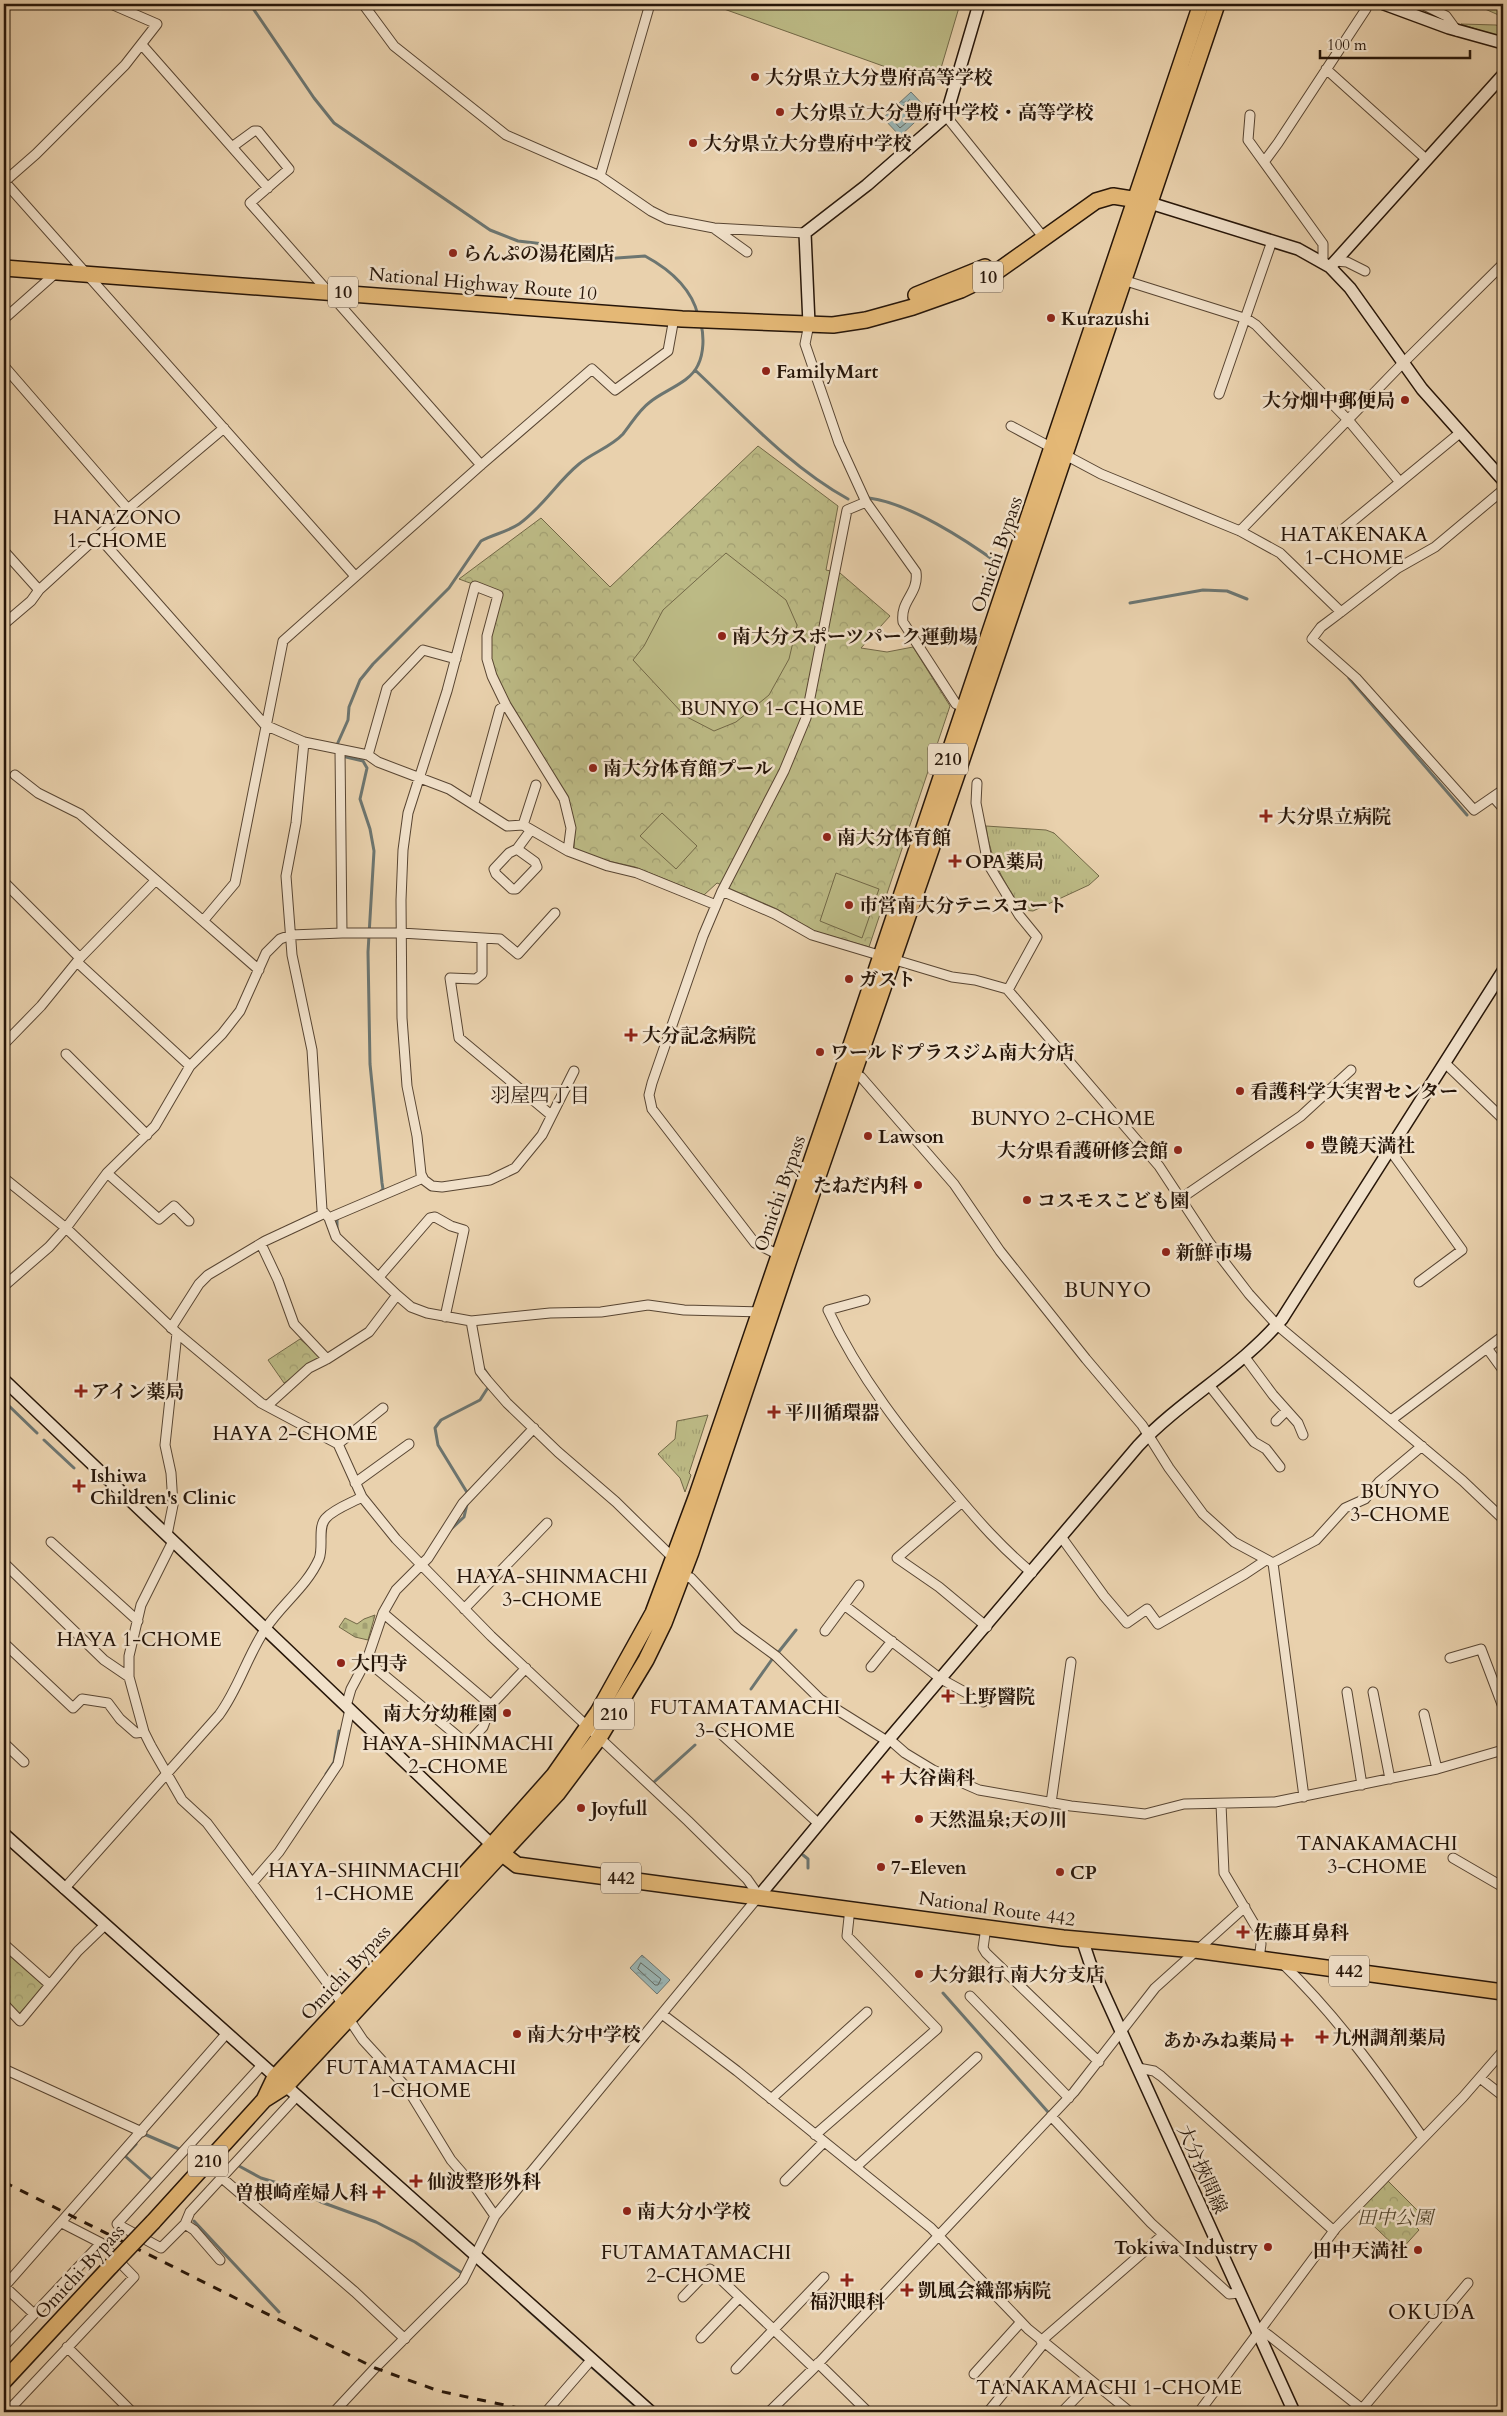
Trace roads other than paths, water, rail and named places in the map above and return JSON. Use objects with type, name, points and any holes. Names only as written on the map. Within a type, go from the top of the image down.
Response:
[{"type":"highway","points":[[1142,197],[1201,4]]},
{"type":"highway","points":[[1142,197],[1216,4]]},
{"type":"highway","name":"National Highway Route 10","points":[[809,324],[870,311],[956,280],[987,266],[1040,233],[1097,192],[1111,188],[1142,197]]},
{"type":"highway","name":"National Highway Route 10","points":[[4,268],[678,318],[833,326],[866,320],[913,307],[961,290],[992,275],[1096,201],[1113,196],[1142,197]]},
{"type":"highway","name":"Omichi Bypass","points":[[887,956],[965,707],[1058,452],[1124,280],[1142,197]]},
{"type":"highway","name":"Omichi Bypass","points":[[286,2086],[342,2004],[497,1850],[557,1794],[599,1738],[646,1660],[664,1623],[676,1575],[676,1556],[784,1258],[1058,452],[1142,197]]},
{"type":"highway","name":"Omichi Bypass","points":[[4,2381],[264,2100],[286,2086],[349,2019],[497,1850],[554,1775],[587,1728],[630,1658],[653,1613],[691,1552],[765,1311]]},
{"type":"highway","name":"National Route 442","points":[[497,1850],[517,1864],[986,1927],[1195,1950],[1503,1992]]},
{"type":"street","points":[[112,4],[157,24],[142,45],[36,154],[4,182],[355,576]]},
{"type":"street","points":[[364,4],[394,46],[506,135],[600,176],[651,211],[667,219],[714,228],[805,233],[867,185],[946,116],[979,4]]},
{"type":"street","points":[[600,176],[650,4]]},
{"type":"street","points":[[1384,4],[1456,30],[1503,43]]},
{"type":"street","points":[[1422,4],[1446,16],[1456,30]]},
{"type":"street","points":[[1264,162],[1366,9]]},
{"type":"street","points":[[142,45],[268,188]]},
{"type":"street","points":[[1326,69],[1426,159]]},
{"type":"street","points":[[1329,263],[1503,75]]},
{"type":"street","points":[[1250,115],[1248,140],[1323,244],[1329,263],[1350,288],[1402,364],[1503,480]]},
{"type":"street","points":[[946,116],[1040,233]]},
{"type":"street","points":[[232,148],[254,131],[261,134],[290,169],[250,203],[480,465]]},
{"type":"street","points":[[1142,197],[1307,252],[1329,263],[1346,262],[1365,271]]},
{"type":"street","points":[[714,228],[747,252]]},
{"type":"street","points":[[805,233],[809,324],[805,344],[839,443],[866,502],[916,572],[917,583],[902,612],[903,622],[956,704],[965,707]]},
{"type":"street","points":[[1220,394],[1272,241]]},
{"type":"street","points":[[1240,532],[1402,364],[1503,264]]},
{"type":"street","points":[[4,319],[57,272]]},
{"type":"street","points":[[1124,280],[1247,319],[1262,331],[1349,421],[1399,481]]},
{"type":"street","points":[[203,921],[235,883],[265,724],[283,641],[480,465],[592,369],[615,390],[668,351],[678,318]]},
{"type":"street","points":[[4,366],[128,508]]},
{"type":"street","points":[[1011,426],[1101,474],[1240,532],[1280,553],[1341,612]]},
{"type":"street","points":[[4,624],[31,601],[39,590],[128,508],[224,428]]},
{"type":"street","points":[[1342,530],[1460,432]]},
{"type":"street","points":[[1503,490],[1434,547],[1398,568],[1341,612],[1322,627],[1312,639],[1356,678],[1474,810],[1503,790]]},
{"type":"street","points":[[784,1258],[754,1243],[652,1109],[649,1095],[716,905],[784,770],[806,718],[847,510],[866,502]]},
{"type":"street","points":[[98,536],[265,724],[304,742],[368,755],[378,762],[420,779],[449,788],[507,826],[527,828],[568,851],[608,866],[637,873],[716,905]]},
{"type":"street","points":[[4,551],[39,590]]},
{"type":"street","points":[[568,851],[571,828],[564,799],[506,705],[492,676],[487,659],[487,636],[498,595],[475,586],[456,659],[405,829],[401,873],[402,1018],[407,1086],[423,1178],[428,1183],[439,1187],[490,1180],[506,1174],[526,1158],[542,1135],[574,1071]]},
{"type":"street","points":[[368,755],[387,688],[422,650],[456,659]]},
{"type":"street","points":[[474,803],[500,709],[506,705]]},
{"type":"street","points":[[304,742],[296,823],[286,870],[294,965],[312,1050],[321,1206],[336,1237],[411,1307],[445,1317],[471,1321],[550,1313],[601,1312],[648,1305],[765,1311]]},
{"type":"street","points":[[340,750],[342,933]]},
{"type":"street","points":[[15,775],[38,793],[80,814],[259,970]]},
{"type":"street","points":[[977,782],[976,802],[988,864],[1019,915],[1037,937],[1008,990]]},
{"type":"street","points":[[517,849],[535,862],[536,868],[516,889],[512,889],[496,874],[494,869],[517,849],[527,828],[536,785]]},
{"type":"street","points":[[1494,798],[1503,808]]},
{"type":"street","points":[[4,1044],[41,1006],[78,960],[156,880]]},
{"type":"street","points":[[4,882],[78,960],[190,1066]]},
{"type":"street","points":[[722,891],[775,914],[812,935],[952,977],[992,984],[1008,990],[1148,1152],[1234,1276],[1276,1325],[1463,1481],[1503,1519]]},
{"type":"street","points":[[4,1286],[49,1247],[66,1228],[107,1173],[159,1120],[190,1066],[232,1022],[246,1001],[266,953],[274,943],[291,935],[401,933],[500,939],[518,954],[555,913]]},
{"type":"street","points":[[482,938],[482,974],[476,979],[450,978],[459,1038],[551,1115]]},
{"type":"street","points":[[334,2412],[463,2280],[495,2216],[888,1740],[987,1627],[1149,1435],[1244,1356],[1289,1310],[1503,971]]},
{"type":"street","points":[[66,1054],[146,1135]]},
{"type":"street","points":[[1445,1063],[1503,1119]]},
{"type":"street","points":[[1180,1199],[1301,1116],[1351,1070]]},
{"type":"street","points":[[848,1071],[861,1077],[954,1184],[1000,1250],[1149,1435],[1169,1468],[1210,1522],[1234,1542],[1269,1562]]},
{"type":"street","points":[[1390,1150],[1462,1250],[1418,1282]]},
{"type":"street","points":[[107,1173],[159,1219],[174,1206],[189,1221]]},
{"type":"street","points":[[4,1178],[66,1228],[174,1331],[232,1380],[267,1406],[338,1444],[362,1497],[421,1565],[587,1728],[694,1827],[746,1879],[759,1896]]},
{"type":"street","points":[[342,2004],[253,1882],[232,1859],[207,1824],[182,1800],[144,1732],[129,1678],[129,1656],[148,1586],[170,1538],[173,1505],[171,1473],[165,1445],[174,1331],[199,1284],[208,1275],[261,1244],[423,1178]]},
{"type":"street","points":[[379,1277],[430,1218],[435,1217],[451,1226],[464,1230],[445,1317]]},
{"type":"street","points":[[261,1244],[278,1280],[294,1324],[327,1359]]},
{"type":"street","points":[[267,1406],[309,1368],[327,1359],[369,1332],[397,1295]]},
{"type":"street","points":[[865,1300],[828,1310],[869,1384],[926,1460],[962,1502],[1001,1547],[1032,1573]]},
{"type":"street","points":[[471,1321],[480,1371],[507,1403],[558,1452],[616,1502],[668,1553],[676,1556],[691,1552]]},
{"type":"street","points":[[1391,1420],[1503,1336]]},
{"type":"street","points":[[1487,1348],[1503,1370]]},
{"type":"street","points":[[1244,1356],[1286,1411],[1298,1423],[1303,1435]]},
{"type":"street","points":[[4,1380],[497,1850]]},
{"type":"street","points":[[1209,1385],[1254,1442],[1266,1449],[1280,1467]]},
{"type":"street","points":[[338,1444],[383,1408]]},
{"type":"street","points":[[1276,1420],[1286,1411]]},
{"type":"street","points":[[253,1882],[279,1852],[338,1764],[351,1689],[366,1660],[383,1613],[396,1590],[433,1551],[463,1503],[534,1428]]},
{"type":"street","points":[[355,1484],[408,1444]]},
{"type":"street","points":[[1062,1538],[1127,1623],[1147,1609],[1158,1624],[1246,1574],[1316,1540],[1345,1508],[1365,1500],[1379,1482],[1422,1446]]},
{"type":"street","points":[[64,1889],[228,1703],[250,1653],[277,1612],[305,1581],[320,1557],[322,1524],[326,1518],[362,1497]]},
{"type":"street","points":[[962,1502],[897,1558],[939,1587],[987,1627]]},
{"type":"street","points":[[464,1609],[547,1523]]},
{"type":"street","points":[[51,1542],[138,1621]]},
{"type":"street","points":[[1269,1562],[1304,1797]]},
{"type":"street","points":[[4,1563],[104,1660],[129,1678]]},
{"type":"street","points":[[676,1575],[691,1578],[738,1628],[776,1656],[820,1699],[888,1740],[923,1764],[971,1787],[996,1794],[1051,1803],[1145,1814],[1184,1804],[1266,1803],[1304,1797],[1437,1769],[1503,1750]]},
{"type":"street","points":[[824,1631],[859,1585]]},
{"type":"street","points":[[844,1605],[941,1679],[983,1702]]},
{"type":"street","points":[[383,1613],[491,1705]]},
{"type":"street","points":[[871,1667],[892,1642]]},
{"type":"street","points":[[4,1643],[73,1708],[82,1699],[108,1703],[126,1726],[136,1733],[144,1732]]},
{"type":"street","points":[[1450,1658],[1480,1649],[1503,1707]]},
{"type":"street","points":[[366,1660],[467,1744],[483,1727],[491,1705],[526,1668]]},
{"type":"street","points":[[1051,1803],[1071,1662]]},
{"type":"street","points":[[1347,1692],[1362,1785]]},
{"type":"street","points":[[1373,1692],[1390,1779]]},
{"type":"street","points":[[1424,1714],[1437,1769]]},
{"type":"street","points":[[719,1732],[819,1824]]},
{"type":"street","points":[[4,1744],[24,1762]]},
{"type":"street","points":[[1221,1804],[1222,1867],[1228,1882],[1245,1907],[1260,1936],[1259,1959]]},
{"type":"street","points":[[4,1834],[651,2412]]},
{"type":"street","points":[[1453,1858],[1501,1884]]},
{"type":"street","points":[[769,2412],[816,2366],[1069,2098],[1152,1991],[1195,1950],[1245,1907]]},
{"type":"street","points":[[815,2135],[937,2029],[847,1936],[850,1908]]},
{"type":"street","points":[[4,2004],[20,2021],[50,1984],[105,1925]]},
{"type":"street","points":[[986,1927],[983,1948],[986,1954],[1098,2062]]},
{"type":"street","name":"大分挾間線","points":[[1082,1939],[1090,1963],[1240,2293],[1261,2332],[1294,2412]]},
{"type":"street","points":[[4,1944],[50,1984]]},
{"type":"street","points":[[1280,1962],[1328,2010],[1381,2078],[1423,2138]]},
{"type":"street","points":[[970,1996],[1069,2098]]},
{"type":"street","points":[[771,2099],[867,2012]]},
{"type":"street","points":[[662,2014],[771,2099],[940,2236],[1042,2342],[1130,2412]]},
{"type":"street","points":[[349,2019],[364,2040],[407,2088],[451,2160],[477,2190],[495,2216]]},
{"type":"street","points":[[34,2314],[4,2287],[142,2132],[226,2033]]},
{"type":"street","points":[[1200,2412],[1334,2231],[1480,2078],[1503,2051]]},
{"type":"street","points":[[856,2167],[977,2057]]},
{"type":"street","points":[[262,2065],[117,2224],[161,2248],[185,2224],[190,2212],[222,2178],[286,2086]]},
{"type":"street","points":[[1138,2068],[1154,2071],[1161,2076],[1334,2231]]},
{"type":"street","points":[[4,2069],[142,2132]]},
{"type":"street","points":[[1480,2078],[1503,2096]]},
{"type":"street","points":[[1052,2116],[1163,2235],[1229,2294],[1240,2293]]},
{"type":"street","points":[[785,2180],[824,2142]]},
{"type":"street","points":[[222,2178],[355,2292],[405,2339]]},
{"type":"street","points":[[6,2412],[134,2277],[101,2243],[62,2223]]},
{"type":"street","points":[[185,2224],[194,2230],[220,2260]]},
{"type":"street","points":[[988,2412],[1042,2342],[1163,2235]]},
{"type":"street","points":[[4,2346],[101,2243]]},
{"type":"street","points":[[683,2297],[710,2269],[772,2329],[868,2412]]},
{"type":"street","points":[[736,2369],[772,2329],[824,2277]]},
{"type":"street","points":[[1261,2332],[1364,2411],[1468,2283]]},
{"type":"street","points":[[701,2338],[739,2298]]},
{"type":"street","points":[[974,2374],[1021,2322]]},
{"type":"street","points":[[66,2347],[132,2412]]},
{"type":"street","points":[[546,2412],[592,2359]]},
{"type":"street","points":[[1062,2412],[1091,2382]]},
{"type":"water","points":[[911,92],[928,110],[900,136],[883,118]]},
{"type":"water","points":[[642,1955],[670,1980],[657,1994],[630,1968]]},
{"type":"waterway","points":[[250,4],[314,98],[334,123],[490,230],[518,241],[561,246],[603,259],[645,256],[678,280],[690,296],[698,315]]},
{"type":"waterway","points":[[336,747],[348,720],[349,707],[360,680],[373,664],[449,588],[481,541],[514,527],[528,517],[579,464],[618,439],[646,406],[689,377],[698,365],[701,355],[703,339],[701,324]]},
{"type":"waterway","points":[[695,370],[787,456],[806,472],[848,499]]},
{"type":"waterway","points":[[869,498],[902,507],[937,524],[999,564]]},
{"type":"waterway","points":[[1130,603],[1203,590],[1227,591],[1247,599]]},
{"type":"waterway","points":[[1349,678],[1467,815]]},
{"type":"waterway","points":[[342,753],[346,757],[363,761],[367,768],[360,799],[370,829],[374,851],[368,952],[370,1064],[383,1189],[379,1193]]},
{"type":"waterway","points":[[337,1216],[337,1230]]},
{"type":"waterway","points":[[481,1364],[491,1380]]},
{"type":"waterway","points":[[468,1494],[438,1445],[435,1428],[441,1420],[480,1400],[489,1386]]},
{"type":"waterway","points":[[8,1405],[37,1433]]},
{"type":"waterway","points":[[44,1440],[74,1468]]},
{"type":"waterway","points":[[450,1530],[464,1517],[468,1500]]},
{"type":"waterway","points":[[777,1654],[796,1630]]},
{"type":"waterway","points":[[751,1689],[773,1658]]},
{"type":"waterway","points":[[326,1774],[334,1762],[339,1731]]},
{"type":"waterway","points":[[654,1782],[695,1745]]},
{"type":"waterway","points":[[803,1855],[808,1859],[808,1868]]},
{"type":"waterway","points":[[943,1993],[1048,2112]]},
{"type":"waterway","points":[[144,2134],[179,2149]]},
{"type":"waterway","points":[[136,2144],[125,2156],[152,2180]]},
{"type":"waterway","points":[[239,2166],[261,2178],[294,2188],[321,2202],[376,2222],[415,2242],[462,2273]]},
{"type":"waterway","points":[[194,2221],[279,2312]]},
{"type":"waterway","points":[[521,2304],[642,2412]]},
{"type":"railway","points":[[4,2182],[375,2368],[439,2391],[537,2412]]},
{"type":"place","name":"大分県立大分豊府高等学校","points":[[755,77]]},
{"type":"place","name":"大分県立大分豊府中学校・高等学校","points":[[780,112]]},
{"type":"place","name":"大分県立大分豊府中学校","points":[[693,143]]},
{"type":"place","name":"らんぷの湯花園店","points":[[453,253]]},
{"type":"place","name":"Kurazushi","points":[[1051,318]]},
{"type":"place","name":"FamilyMart","points":[[766,371]]},
{"type":"place","name":"大分畑中郵便局","points":[[1405,400]]},
{"type":"place","name":"南大分スポーツパーク運動場","points":[[722,636]]},
{"type":"place","name":"南大分体育館プール","points":[[593,768]]},
{"type":"place","name":"大分県立病院","points":[[1266,816]]},
{"type":"place","name":"南大分体育館","points":[[827,837]]},
{"type":"place","name":"OPA薬局","points":[[955,861]]},
{"type":"place","name":"市営南大分テニスコート","points":[[849,905]]},
{"type":"place","name":"ガスト","points":[[849,979]]},
{"type":"place","name":"大分記念病院","points":[[631,1035]]},
{"type":"place","name":"ワールドプラスジム南大分店","points":[[820,1052]]},
{"type":"place","name":"看護科学大実習センター","points":[[1240,1091]]},
{"type":"place","name":"Lawson","points":[[868,1136]]},
{"type":"place","name":"豊饒天満社","points":[[1310,1145]]},
{"type":"place","name":"大分県看護研修会館","points":[[1178,1150]]},
{"type":"place","name":"たねだ内科","points":[[918,1185]]},
{"type":"place","name":"コスモスこども園","points":[[1027,1200]]},
{"type":"place","name":"新鮮市場","points":[[1166,1252]]},
{"type":"place","name":"アイン薬局","points":[[81,1391]]},
{"type":"place","name":"平川循環器","points":[[774,1412]]},
{"type":"place","name":"Ishiwa Children's Clinic","points":[[79,1486]]},
{"type":"place","name":"大円寺","points":[[341,1663]]},
{"type":"place","name":"上野醫院","points":[[948,1696]]},
{"type":"place","name":"南大分幼稚園","points":[[507,1713]]},
{"type":"place","name":"大谷歯科","points":[[888,1777]]},
{"type":"place","name":"Joyfull","points":[[581,1808]]},
{"type":"place","name":"天然温泉;天の川","points":[[919,1819]]},
{"type":"place","name":"7-Eleven","points":[[881,1867]]},
{"type":"place","name":"CP","points":[[1060,1872]]},
{"type":"place","name":"佐藤耳鼻科","points":[[1243,1932]]},
{"type":"place","name":"大分銀行 南大分支店","points":[[919,1974]]},
{"type":"place","name":"南大分中学校","points":[[517,2034]]},
{"type":"place","name":"九州調剤薬局","points":[[1322,2037]]},
{"type":"place","name":"あかみね薬局","points":[[1287,2040]]},
{"type":"place","name":"仙波整形外科","points":[[416,2181]]},
{"type":"place","name":"曽根崎産婦人科","points":[[379,2192]]},
{"type":"place","name":"南大分小学校","points":[[627,2211]]},
{"type":"place","name":"Tokiwa Industry","points":[[1268,2247]]},
{"type":"place","name":"田中天満社","points":[[1418,2250]]},
{"type":"place","name":"福沢眼科","points":[[847,2280]]},
{"type":"place","name":"凱風会織部病院","points":[[907,2290]]},
{"type":"district","name":"HANAZONO 1-CHOME","points":[[117,528]]},
{"type":"district","name":"HATAKENAKA 1-CHOME","points":[[1354,546]]},
{"type":"district","name":"BUNYO 1-CHOME","points":[[772,708]]},
{"type":"district","name":"羽屋四丁目","points":[[540,1095]]},
{"type":"district","name":"BUNYO 2-CHOME","points":[[1063,1118]]},
{"type":"district","name":"BUNYO","points":[[1108,1290]]},
{"type":"district","name":"HAYA 2-CHOME","points":[[295,1433]]},
{"type":"district","name":"BUNYO 3-CHOME","points":[[1400,1502]]},
{"type":"district","name":"HAYA-SHINMACHI 3-CHOME","points":[[552,1588]]},
{"type":"district","name":"HAYA 1-CHOME","points":[[139,1639]]},
{"type":"district","name":"FUTAMATAMACHI 3-CHOME","points":[[745,1718]]},
{"type":"district","name":"HAYA-SHINMACHI 2-CHOME","points":[[458,1754]]},
{"type":"district","name":"TANAKAMACHI 3-CHOME","points":[[1377,1854]]},
{"type":"district","name":"HAYA-SHINMACHI 1-CHOME","points":[[364,1882]]},
{"type":"district","name":"FUTAMATAMACHI 1-CHOME","points":[[421,2078]]},
{"type":"district","name":"FUTAMATAMACHI 2-CHOME","points":[[696,2264]]},
{"type":"district","name":"OKUDA","points":[[1432,2312]]},
{"type":"district","name":"TANAKAMACHI 1-CHOME","points":[[1109,2387]]},
{"type":"park label","name":"田中公園","points":[[1395,2217]]}]
